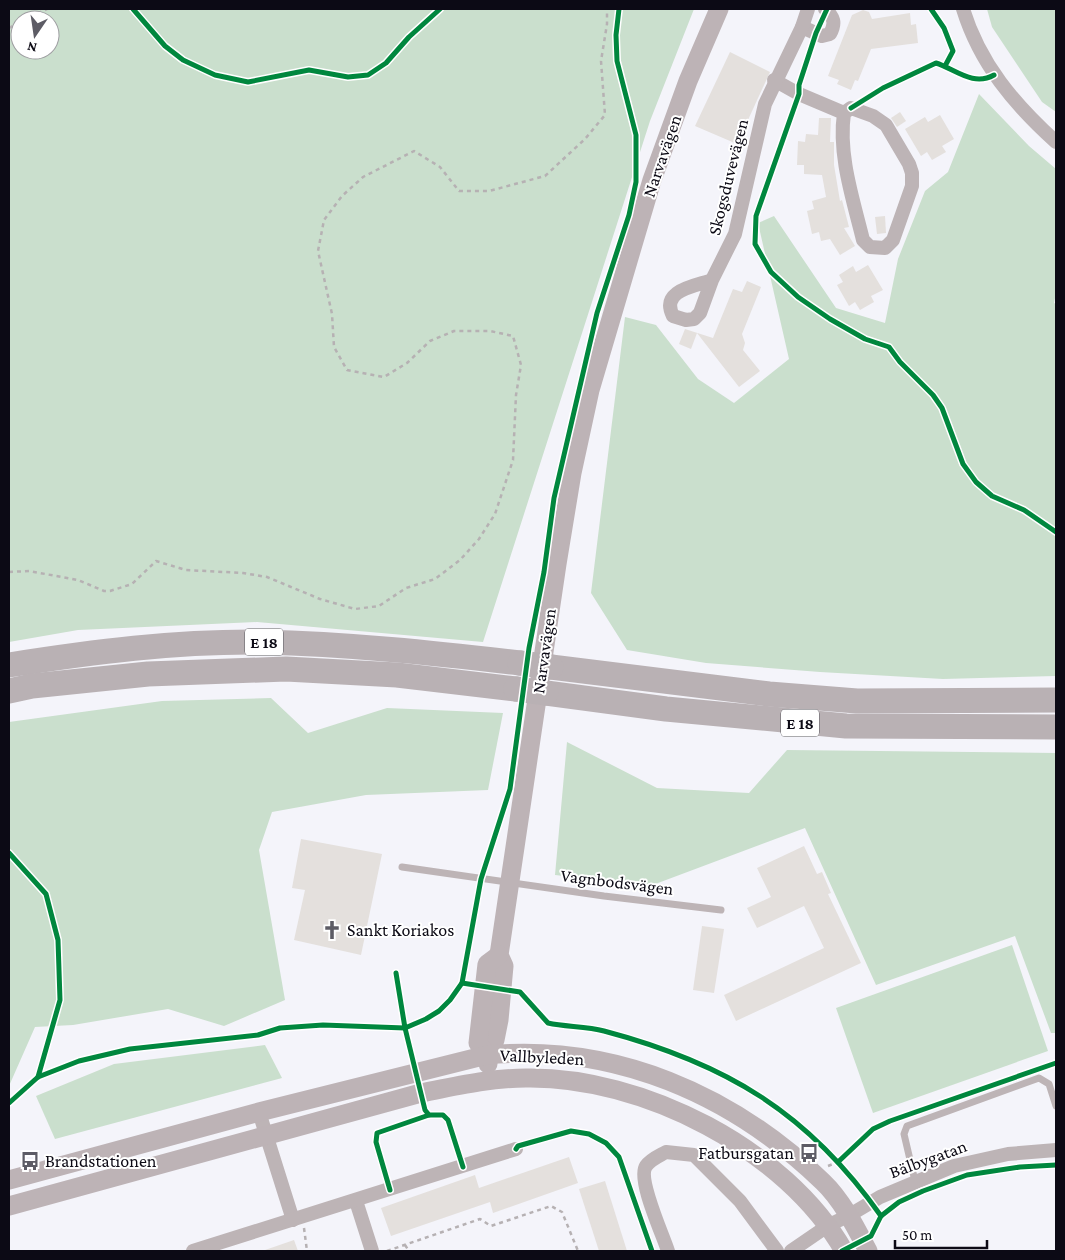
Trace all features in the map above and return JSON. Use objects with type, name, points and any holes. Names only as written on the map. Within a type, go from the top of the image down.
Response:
[{"type":"highway","name":"E 18","points":[[9,665],[158,646],[260,642],[374,646],[769,694],[857,701],[1056,700]]},
{"type":"highway","name":"E 18","points":[[9,691],[32,686],[148,674],[286,670],[397,675],[666,709],[846,726],[1056,727]]},
{"type":"main road","name":"Narvavägen","points":[[487,1055],[495,1040],[499,1020],[504,966],[499,955],[556,564],[572,473],[590,390],[652,180],[688,81],[719,9]]},
{"type":"main road","name":"Narvavägen","points":[[491,1080],[487,1055],[478,1043],[487,964],[499,955]]},
{"type":"main road","points":[[499,1020],[507,1038],[526,1053]]},
{"type":"main road","name":"Vallbyleden","points":[[9,1180],[259,1112],[487,1055],[526,1053],[595,1059],[623,1065],[674,1081],[740,1116],[768,1136],[824,1182],[848,1216],[868,1251]]},
{"type":"main road","name":"Vallbyleden","points":[[9,1206],[421,1093],[491,1080],[526,1078],[566,1080],[624,1092],[653,1101],[684,1113],[709,1126],[764,1164],[794,1189],[828,1225],[844,1251]]},
{"type":"street","name":"Skogsduvevägen","points":[[712,280],[735,234],[765,104],[774,80],[802,27],[808,9]]},
{"type":"street","points":[[802,27],[822,36],[830,34],[834,27],[833,19],[825,9]]},
{"type":"street","points":[[963,9],[972,36],[988,68],[1009,96],[1056,142]]},
{"type":"street","points":[[774,80],[799,94],[844,113]]},
{"type":"street","points":[[851,108],[867,113],[886,125],[909,164],[912,173],[912,186],[893,240],[885,248],[870,247],[863,240],[849,182],[841,132],[844,113],[851,108]]},
{"type":"street","points":[[259,1112],[266,1137],[297,1218]]},
{"type":"street","points":[[193,1251],[516,1149]]},
{"type":"street","name":"Bälbygatan","points":[[848,1216],[880,1197],[954,1166],[1008,1154],[1056,1150]]},
{"type":"street","points":[[668,1251],[645,1187],[643,1174],[646,1166],[666,1152],[694,1155],[740,1202],[777,1251]]},
{"type":"street","points":[[356,1201],[372,1251]]},
{"type":"street","points":[[791,1251],[828,1225],[848,1216]]},
{"type":"lane","name":"Vagnbodsvägen","points":[[402,867],[721,910]]},
{"type":"lane","points":[[915,1181],[904,1134],[908,1126],[1038,1078],[1049,1084],[1056,1106]]},
{"type":"path","points":[[9,572],[30,571],[78,580],[104,591],[110,591],[132,584],[156,561],[186,570],[243,573],[267,577],[313,597],[354,609],[379,606],[406,588],[435,579],[460,560],[479,539],[494,514],[515,455],[514,424],[521,365],[513,336],[482,330],[454,331],[430,341],[408,363],[384,377],[347,370],[334,347],[332,314],[318,251],[324,220],[342,196],[363,177],[414,151],[440,167],[459,191],[489,191],[544,176],[585,139],[605,115],[601,61],[607,24],[607,9]]},
{"type":"path","points":[[832,1155],[843,1167]]},
{"type":"path","points":[[825,1167],[838,1162],[845,1155]]},
{"type":"path","points":[[387,1251],[480,1219],[491,1226],[551,1206],[562,1212],[578,1251]]},
{"type":"path","points":[[297,1218],[307,1251]]},
{"type":"path","points":[[405,1245],[409,1251]]},
{"type":"green space","points":[[9,9],[694,9],[650,121],[483,642],[257,622],[78,630],[9,642]]},
{"type":"green space","points":[[987,9],[1056,9],[1056,112],[1042,102],[992,27]]},
{"type":"green space","points":[[979,94],[1029,146],[1056,169],[1056,293],[1054,303],[1056,304],[1056,676],[943,679],[820,672],[706,663],[627,650],[591,593],[625,317],[656,325],[698,379],[734,403],[789,359],[758,223],[774,216],[836,308],[885,323],[898,259],[925,191],[948,172]]},
{"type":"green space","points":[[271,698],[308,733],[387,708],[503,713],[488,790],[366,795],[272,812],[259,850],[285,1000],[224,1026],[168,1009],[73,1025],[35,1027],[9,1086],[9,722],[162,701]]},
{"type":"green space","points":[[567,742],[657,788],[749,793],[787,750],[1056,753],[1056,1033],[1051,1033],[1015,936],[876,985],[805,828],[650,886],[555,875]]},
{"type":"green space","points":[[1012,945],[1048,1051],[873,1113],[836,1008]]},
{"type":"green space","points":[[265,1045],[282,1078],[55,1139],[36,1096],[114,1064]]},
{"type":"building","points":[[863,10],[869,12],[872,19],[910,13],[911,25],[916,24],[918,43],[871,49],[858,81],[855,80],[851,90],[837,84],[839,80],[828,76],[852,15]]},
{"type":"building","points":[[730,52],[770,72],[737,144],[695,126]]},
{"type":"building","points":[[900,112],[906,121],[897,127],[891,118]]},
{"type":"building","points":[[940,115],[954,139],[942,146],[946,152],[932,160],[927,152],[921,156],[905,129],[925,117],[928,122]]},
{"type":"building","points":[[819,118],[831,118],[830,142],[834,142],[834,165],[840,201],[842,200],[849,227],[844,228],[855,246],[840,255],[830,239],[821,241],[819,232],[812,234],[807,211],[814,209],[812,201],[826,197],[822,175],[804,174],[804,165],[797,165],[798,141],[805,142],[806,134],[818,135]]},
{"type":"building","points":[[885,216],[886,233],[877,234],[875,217]]},
{"type":"building","points":[[868,265],[883,290],[871,296],[874,302],[860,310],[855,302],[849,306],[837,285],[843,282],[839,275],[853,266],[856,272]]},
{"type":"building","points":[[747,281],[761,287],[742,334],[745,343],[743,350],[760,371],[739,387],[697,333],[691,349],[679,344],[685,329],[713,338],[733,289],[742,292]]},
{"type":"building","points":[[301,839],[382,854],[361,955],[294,940],[305,890],[292,888]]},
{"type":"building","points":[[804,846],[817,874],[822,872],[831,893],[828,894],[861,963],[736,1021],[724,995],[824,948],[804,906],[757,928],[747,908],[771,897],[757,868]]},
{"type":"building","points":[[702,926],[724,929],[714,993],[693,990]]},
{"type":"building","points":[[569,1157],[578,1183],[493,1213],[490,1202],[391,1236],[381,1208],[475,1175],[479,1188]]},
{"type":"building","points":[[605,1181],[627,1251],[599,1251],[579,1189]]},
{"type":"building","points":[[294,1240],[298,1251],[265,1251],[265,1250]]},
{"type":"cycle path","points":[[133,9],[165,46],[183,60],[215,75],[248,82],[309,70],[348,77],[368,75],[386,63],[409,37],[440,9]]},
{"type":"cycle path","points":[[9,1103],[38,1077],[79,1061],[130,1049],[258,1035],[280,1028],[323,1025],[405,1028],[439,1011],[450,1000],[462,983],[481,879],[510,789],[529,648],[544,572],[554,498],[597,313],[629,215],[636,182],[636,135],[617,61],[616,35],[619,9]]},
{"type":"cycle path","points":[[827,9],[816,33],[799,85],[799,94],[756,216],[755,244],[771,272],[798,297],[830,319],[865,339],[889,347],[900,362],[933,395],[942,408],[963,464],[976,482],[992,496],[1024,510],[1056,532]]},
{"type":"cycle path","points":[[931,9],[944,28],[953,51],[945,66]]},
{"type":"cycle path","points":[[851,108],[883,88],[936,63],[971,78],[979,79],[994,75]]},
{"type":"cycle path","points":[[9,853],[46,894],[58,940],[60,1000],[38,1077]]},
{"type":"cycle path","points":[[396,973],[405,1028],[425,1110],[429,1115],[443,1115],[448,1120],[463,1167]]},
{"type":"cycle path","points":[[462,983],[520,992],[548,1023],[597,1029],[648,1044],[726,1076],[760,1096],[793,1120],[824,1148],[853,1180],[881,1216]]},
{"type":"cycle path","points":[[838,1162],[873,1129],[890,1121],[1056,1063]]},
{"type":"cycle path","points":[[390,1190],[376,1142],[377,1133],[429,1115]]},
{"type":"cycle path","points":[[516,1149],[518,1146],[571,1131],[589,1134],[606,1143],[619,1157],[652,1251]]},
{"type":"cycle path","points":[[842,1251],[871,1236],[881,1216],[899,1202],[923,1191],[967,1175],[1020,1167],[1056,1165]]},
{"type":"place","name":"Sankt Koriakos","points":[[332,930]]},
{"type":"place","name":"Fatbursgatan","points":[[809,1153]]},
{"type":"place","name":"Brandstationen","points":[[30,1161]]}]
